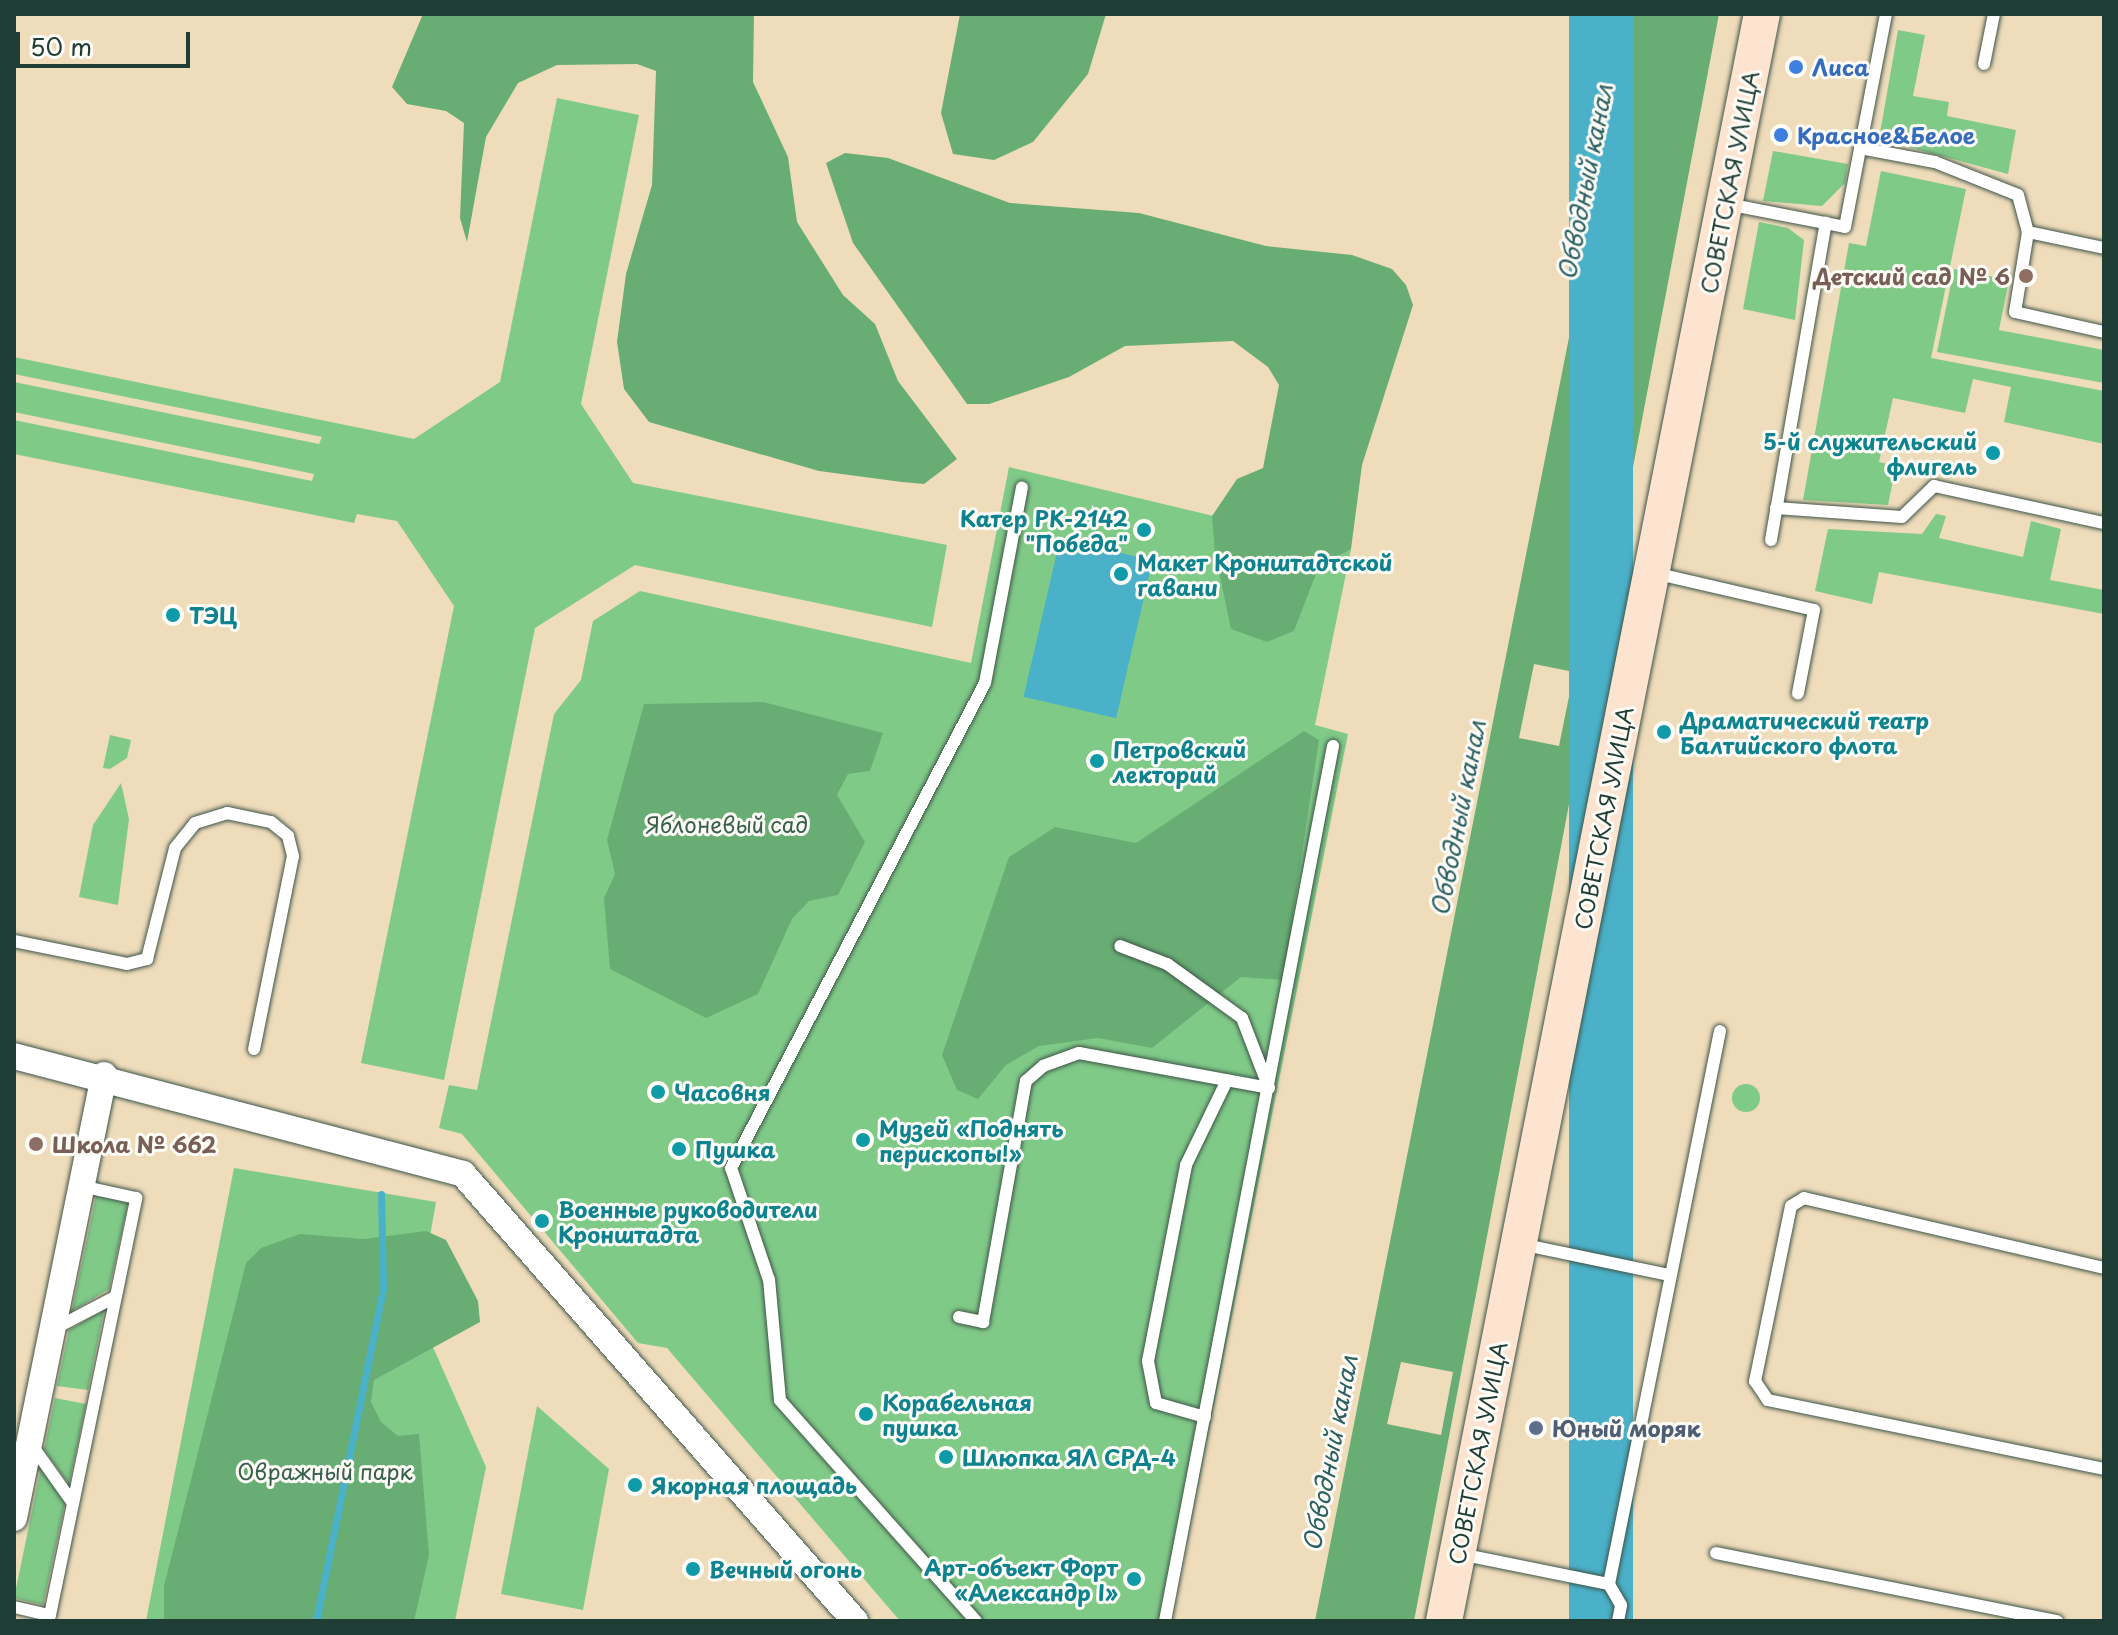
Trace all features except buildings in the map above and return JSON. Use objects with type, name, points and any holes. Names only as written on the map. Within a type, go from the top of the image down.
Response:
[{"type":"street","name":"СОВЕТСКАЯ УЛИЦА","points":[[1444,1621],[1762,14]]},
{"type":"street","points":[[14,1056],[104,1075],[230,1117],[447,1165],[489,1200],[855,1621]]},
{"type":"street","points":[[14,1518],[23,1453],[52,1331],[104,1075]]},
{"type":"lane","points":[[1724,203],[1845,227],[1886,14]]},
{"type":"lane","points":[[1984,64],[1994,14]]},
{"type":"lane","points":[[1860,148],[1935,162],[2018,195],[2028,232],[2015,312],[2104,332]]},
{"type":"lane","points":[[1771,540],[1826,223]]},
{"type":"lane","points":[[2028,232],[2104,248]]},
{"type":"lane","points":[[1776,508],[1902,517],[1934,486],[2104,523]]},
{"type":"lane","points":[[976,1621],[780,1400],[769,1280],[731,1168],[985,683],[1022,487]]},
{"type":"lane","points":[[1651,572],[1814,610],[1798,693]]},
{"type":"lane","points":[[1165,1621],[1333,746]]},
{"type":"lane","points":[[14,941],[127,964],[147,959],[175,848],[195,823],[227,813],[271,822],[288,836],[293,856],[254,1049]]},
{"type":"lane","points":[[1120,946],[1167,964],[1242,1018],[1269,1088]]},
{"type":"lane","points":[[1618,1621],[1621,1605],[1609,1584],[1720,1031]]},
{"type":"lane","points":[[959,1317],[983,1322],[1026,1081],[1062,1054],[1079,1053],[1269,1088]]},
{"type":"lane","points":[[1205,1417],[1156,1403],[1148,1361],[1186,1165],[1227,1080]]},
{"type":"lane","points":[[14,1607],[50,1615],[136,1198],[81,1186]]},
{"type":"lane","points":[[2104,1268],[1804,1198],[1791,1206],[1755,1381],[1768,1400],[2104,1469]]},
{"type":"lane","points":[[1518,1244],[1670,1275]]},
{"type":"lane","points":[[52,1331],[115,1297]]},
{"type":"lane","points":[[23,1453],[73,1503]]},
{"type":"lane","points":[[1716,1553],[2057,1621]]},
{"type":"lane","points":[[1457,1554],[1609,1584]]},
{"type":"green space","points":[[423,14],[754,14],[753,82],[788,157],[797,222],[843,295],[875,324],[898,381],[957,459],[924,484],[902,482],[819,471],[649,422],[624,389],[617,342],[626,274],[652,185],[656,71],[637,64],[557,65],[518,83],[486,137],[467,242],[460,218],[464,123],[446,111],[407,104],[392,87]]},
{"type":"green space","points":[[960,14],[1106,14],[1088,74],[1033,142],[994,160],[953,154],[941,113]]},
{"type":"green space","points":[[1633,14],[1719,14],[1414,1621],[1315,1621]],"holes":[[[1534,664],[1574,672],[1559,746],[1519,738]],[[1401,1362],[1453,1372],[1441,1435],[1387,1424]]]},
{"type":"green space","points":[[1898,30],[1925,35],[1913,96],[1949,102],[1947,116],[2016,130],[2008,174],[1879,139]]},
{"type":"green space","points":[[557,98],[639,115],[581,404],[633,483],[947,545],[932,627],[635,565],[535,628],[444,1080],[361,1063],[454,606],[397,521],[357,514],[354,523],[14,454],[14,420],[312,481],[314,474],[14,412],[14,382],[319,444],[322,437],[14,374],[14,357],[414,439],[500,382]]},
{"type":"green space","points":[[1773,151],[1848,164],[1845,183],[1822,206],[1763,201]]},
{"type":"green space","points":[[845,153],[888,158],[1010,203],[1139,213],[1266,246],[1352,255],[1392,269],[1406,285],[1413,305],[1362,465],[1351,549],[1319,566],[1294,631],[1267,642],[1231,629],[1215,553],[1212,516],[1237,479],[1263,468],[1279,385],[1268,367],[1233,341],[1125,346],[1069,377],[989,404],[967,404],[853,243],[826,163]]},
{"type":"green space","points":[[1881,171],[1966,189],[1931,358],[2104,391],[2104,444],[2004,422],[2011,387],[1973,379],[1965,413],[1893,398],[1879,462],[1896,466],[1888,505],[1803,500],[1849,243],[1866,246]]},
{"type":"green space","points":[[1759,222],[1788,228],[1804,240],[1795,320],[1743,309]]},
{"type":"green space","points":[[1954,269],[2009,280],[1999,330],[2104,350],[2104,383],[1937,352]]},
{"type":"green space","points":[[1009,467],[1351,549],[1315,725],[1348,734],[1171,1621],[900,1621],[667,1348],[638,1343],[462,1134],[439,1128],[449,1085],[477,1090],[554,714],[581,680],[593,621],[640,591],[971,663]]},
{"type":"green space","points":[[1936,514],[1946,516],[1939,538],[2023,557],[2031,521],[2061,529],[2050,580],[2104,590],[2104,614],[1879,572],[1872,604],[1815,591],[1828,529],[1922,534]]},
{"type":"green space","name":"Яблоневый сад","points":[[763,702],[883,733],[870,771],[848,774],[837,795],[865,842],[838,895],[809,901],[792,919],[758,994],[706,1018],[610,969],[604,898],[615,874],[607,840],[644,704]]},
{"type":"green space","points":[[1304,731],[1319,740],[1283,980],[1241,977],[1152,1048],[1098,1038],[1039,1046],[1006,1065],[978,1099],[957,1090],[942,1055],[1009,857],[1055,827],[1136,843]]},
{"type":"green space","points":[[110,735],[131,740],[127,758],[110,769],[103,768]]},
{"type":"green space","points":[[121,783],[129,819],[118,905],[79,897],[93,825]]},
{"type":"green space","points":[[1746,1084],[1756,1088],[1760,1098],[1756,1108],[1746,1112],[1736,1108],[1732,1098],[1736,1088]]},
{"type":"green space","name":"Овражный парк","points":[[234,1168],[436,1202],[417,1311],[486,1467],[455,1621],[146,1621]]},
{"type":"green space","points":[[96,1196],[128,1203],[109,1289],[72,1311]]},
{"type":"green space","name":"Овражный парк","points":[[426,1231],[446,1240],[478,1301],[480,1322],[374,1380],[371,1402],[381,1422],[398,1436],[419,1434],[429,1555],[414,1621],[164,1621],[164,1586],[246,1263],[261,1248],[300,1234],[364,1239]]},
{"type":"green space","points":[[104,1310],[88,1390],[57,1386],[69,1330]]},
{"type":"green space","points":[[55,1398],[86,1404],[69,1484],[44,1450]]},
{"type":"green space","points":[[537,1406],[609,1469],[583,1610],[501,1594]]},
{"type":"green space","points":[[41,1468],[65,1503],[43,1605],[14,1598]]},
{"type":"water","name":"Обводный канал","points":[[1569,14],[1633,14],[1633,1621],[1569,1621]]},
{"type":"water","points":[[1060,539],[1153,560],[1116,718],[1024,697]]},
{"type":"waterway","points":[[316,1621],[383,1288],[381,1194]]},
{"type":"place","name":"Лиса","points":[[1796,67]]},
{"type":"place","name":"Красное&Белое","points":[[1781,135]]},
{"type":"place","name":"Детский сад № 6","points":[[2026,276]]},
{"type":"place","name":"5-й служительский флигель","points":[[1993,453]]},
{"type":"place","name":"Катер РК-2142 \"Победа\"","points":[[1144,530]]},
{"type":"place","name":"Макет Кронштадтской гавани","points":[[1121,574]]},
{"type":"place","name":"ТЭЦ","points":[[173,615]]},
{"type":"place","name":"Драматический театр Балтийского флота","points":[[1664,732]]},
{"type":"place","name":"Петровский лекторий","points":[[1097,761]]},
{"type":"place","name":"Часовня","points":[[658,1092]]},
{"type":"place","name":"Музей «Поднять перископы!»","points":[[863,1140]]},
{"type":"place","name":"Школа № 662","points":[[36,1144]]},
{"type":"place","name":"Пушка","points":[[679,1149]]},
{"type":"place","name":"Военные руководители Кронштадта","points":[[542,1221]]},
{"type":"place","name":"Корабельная пушка","points":[[866,1414]]},
{"type":"place","name":"Юный моряк","points":[[1536,1428]]},
{"type":"place","name":"Шлюпка ЯЛ СРД-4","points":[[946,1457]]},
{"type":"place","name":"Якорная площадь","points":[[635,1485]]},
{"type":"place","name":"Вечный огонь","points":[[693,1569]]},
{"type":"place","name":"Арт-объект Форт «Александр I»","points":[[1134,1579]]}]
